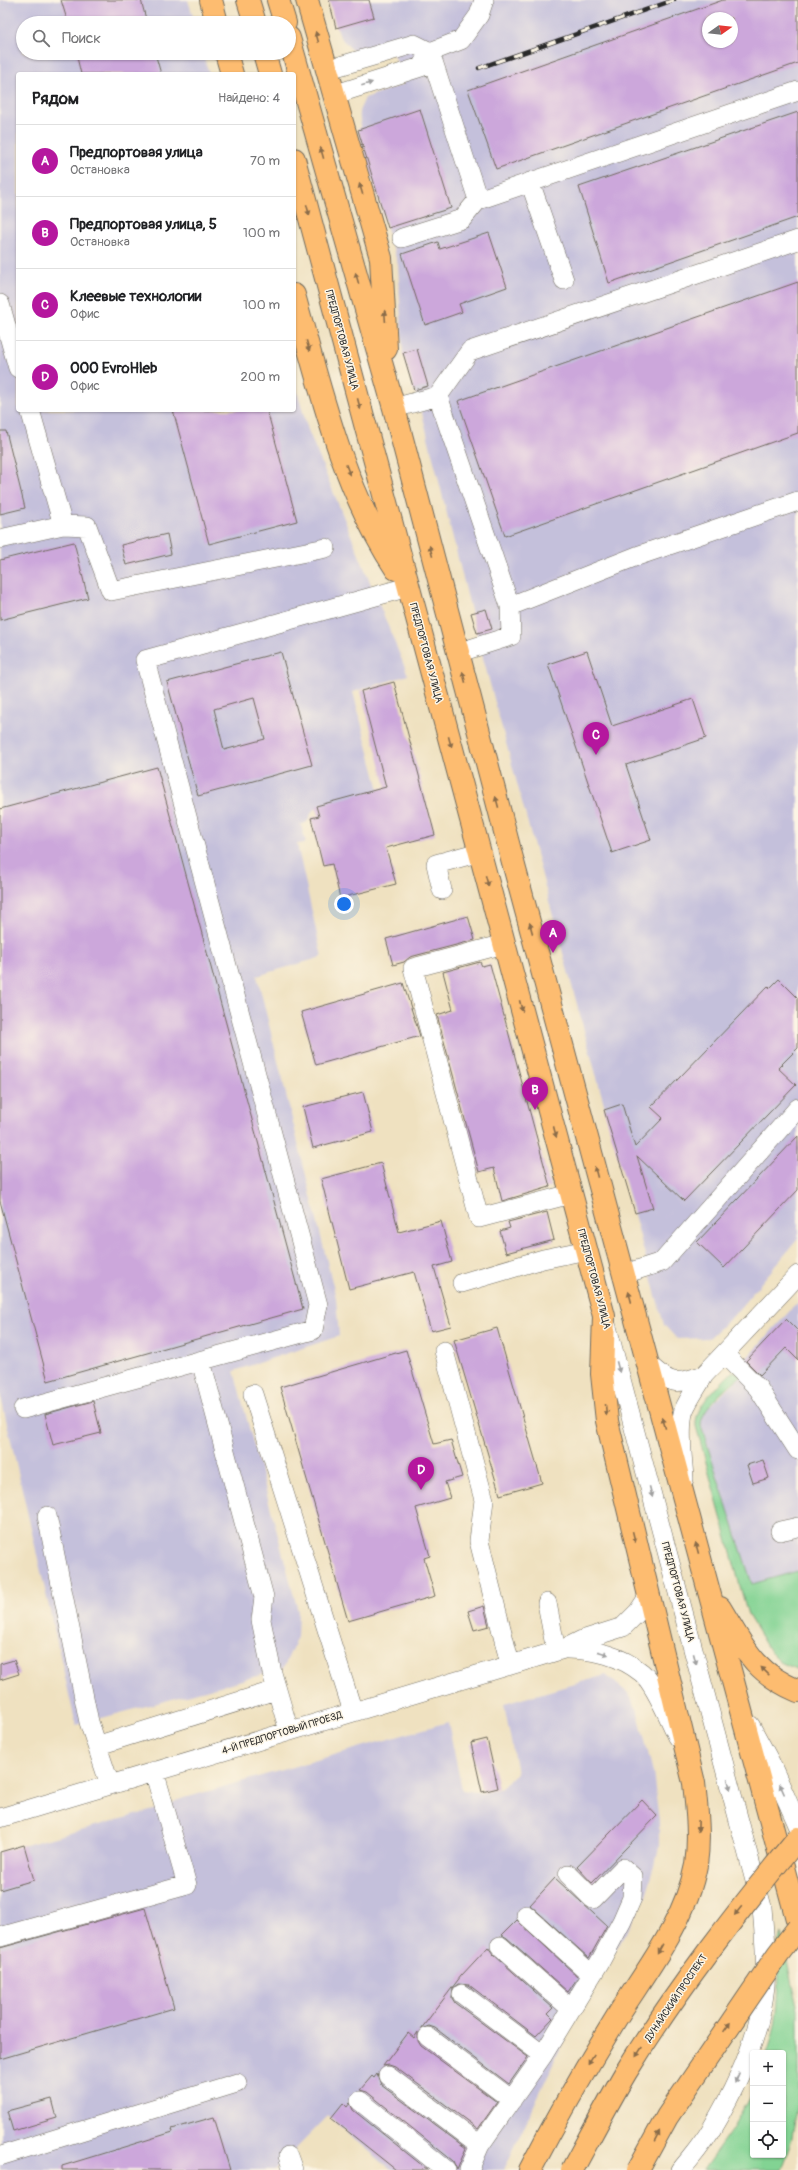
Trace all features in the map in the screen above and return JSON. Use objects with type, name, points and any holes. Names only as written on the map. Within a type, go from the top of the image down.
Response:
[{"type":"main road","points":[[211,0],[215,16]]},
{"type":"main road","points":[[248,0],[253,16]]},
{"type":"main road","points":[[278,0],[282,16]]},
{"type":"main road","points":[[307,0],[381,258],[387,383]]},
{"type":"main road","points":[[228,60],[231,72]]},
{"type":"main road","points":[[266,60],[269,72]]},
{"type":"main road","points":[[295,60],[394,408],[457,653],[798,1923]]},
{"type":"main road","name":"ПРЕДПОРТОВАЯ УЛИЦА","points":[[296,167],[604,1316]]},
{"type":"main road","points":[[296,302],[326,409],[345,463],[374,533],[408,587]]},
{"type":"main road","points":[[530,2170],[573,2089],[656,1957],[679,1915],[696,1865],[698,1818],[694,1783],[648,1597],[607,1421],[602,1374],[604,1316]]},
{"type":"main road","points":[[708,1586],[747,1653],[766,1674],[778,1682],[798,1690]]},
{"type":"main road","name":"ДУНАЙСКИЙ ПРОСПЕКТ","points":[[572,2170],[626,2072],[684,1984],[735,1915],[798,1838]]},
{"type":"main road","points":[[638,2170],[667,2117],[778,1954],[798,1928]]},
{"type":"street","points":[[333,95],[421,67],[430,52],[461,40],[479,15],[484,0]]},
{"type":"street","points":[[326,70],[414,44],[430,52],[478,200]]},
{"type":"street","points":[[402,238],[462,219],[478,200],[798,92]]},
{"type":"street","points":[[530,182],[564,280]]},
{"type":"street","points":[[394,408],[438,396],[470,351],[798,240]]},
{"type":"street","points":[[0,304],[16,361]]},
{"type":"street","points":[[438,396],[510,606],[511,636],[457,653]]},
{"type":"street","points":[[31,412],[63,525]]},
{"type":"street","points":[[510,606],[637,556],[798,501]]},
{"type":"street","points":[[0,539],[63,525],[87,526],[111,591],[326,548]]},
{"type":"street","points":[[23,1409],[313,1330],[318,1306],[145,660],[408,587]]},
{"type":"street","points":[[442,890],[436,864],[480,852]]},
{"type":"street","points":[[504,944],[413,968],[479,1218],[572,1194]]},
{"type":"street","points":[[624,1274],[662,1262],[798,1108]]},
{"type":"street","points":[[462,1283],[542,1258],[587,1250]]},
{"type":"street","points":[[685,1502],[682,1426],[684,1411],[704,1375],[798,1275]]},
{"type":"street","name":"ПРЕДПОРТОВАЯ УЛИЦА","points":[[604,1316],[762,1907],[766,1959],[765,1987],[756,2028],[729,2097],[712,2130],[681,2170]]},
{"type":"street","points":[[444,1352],[484,1500],[479,1541],[510,1664]]},
{"type":"street","points":[[724,1354],[758,1388],[798,1450]]},
{"type":"street","points":[[201,1361],[264,1597],[261,1620],[276,1690],[289,1731]]},
{"type":"street","points":[[648,1364],[664,1378],[672,1382],[691,1380],[704,1375]]},
{"type":"street","points":[[253,1394],[353,1712]]},
{"type":"street","points":[[47,1516],[89,1722],[98,1745],[110,1785]]},
{"type":"street","points":[[560,1650],[582,1640],[624,1627],[638,1612],[648,1597]]},
{"type":"street","points":[[547,1603],[560,1650]]},
{"type":"street","points":[[560,1650],[597,1651],[627,1663],[643,1674],[664,1710],[688,1758]]},
{"type":"street","name":"4-Й ПРЕДПОРТОВЫЙ ПРОЕЗД","points":[[0,1818],[560,1650]]},
{"type":"street","points":[[98,1745],[276,1690]]},
{"type":"street","points":[[738,1703],[770,1762],[798,1824]]},
{"type":"street","points":[[0,1937],[187,1885],[154,1771]]},
{"type":"street","points":[[469,2170],[480,2145],[543,2055],[592,1975],[622,1921],[632,1898],[633,1877],[623,1868],[592,1899],[568,1874]]},
{"type":"street","points":[[526,1915],[592,1975]]},
{"type":"street","points":[[500,1946],[571,2009]]},
{"type":"street","points":[[462,1994],[543,2055]]},
{"type":"street","points":[[428,2037],[512,2100]]},
{"type":"street","points":[[388,2076],[480,2145]]},
{"type":"street","points":[[0,2156],[237,2083]]},
{"type":"street","points":[[360,2101],[446,2170]]},
{"type":"shaded area","points":[[0,0],[188,0],[193,16],[16,16],[16,60],[205,60],[208,72],[16,72],[16,412],[296,412],[296,387],[308,430],[408,675],[353,692],[379,790],[313,810],[307,822],[301,825],[306,843],[297,844],[322,957],[257,976],[336,1298],[339,1336],[234,1371],[298,1611],[297,1637],[283,1669],[76,1725],[0,1393]]},
{"type":"shaded area","points":[[329,0],[798,0],[798,1239],[733,1316],[709,1338],[677,1339],[664,1325],[480,647],[419,401],[414,390],[403,353],[398,265],[358,129],[361,128],[359,111],[365,98],[404,84],[390,42],[354,52],[340,37]]},
{"type":"shaded area","points":[[798,1302],[798,1571],[752,1584],[700,1421],[704,1412],[742,1375],[742,1363]]},
{"type":"shaded area","points":[[606,1675],[629,1694],[638,1713],[653,1772],[659,1821],[659,1846],[655,1866],[646,1895],[632,1923],[580,2006],[504,2170],[391,2170],[328,2116],[275,2170],[0,2170],[0,1852],[165,1807],[178,1800],[448,1722],[462,1790],[482,1793],[499,1789],[517,1773],[504,1704]]},
{"type":"green space","points":[[732,1372],[742,1375],[723,1391],[710,1405],[702,1419],[701,1426],[752,1584],[798,1571],[798,1670],[780,1662],[770,1652],[748,1615],[696,1426],[699,1410],[703,1403]]},
{"type":"green space","points":[[781,1934],[798,2011],[798,2102],[792,2138],[786,2155],[786,2050],[768,2050],[772,2040],[777,2013],[779,1985],[778,1943]]},
{"type":"green space","points":[[750,2098],[750,2158],[785,2158],[781,2170],[703,2170],[731,2131]]},
{"type":"building","points":[[61,0],[141,0],[145,16],[66,16]]},
{"type":"building","points":[[329,0],[369,0],[374,17],[336,28]]},
{"type":"building","points":[[723,0],[798,0],[798,63],[496,169],[468,90]]},
{"type":"building","points":[[78,60],[157,60],[160,72],[81,72]]},
{"type":"building","points":[[420,109],[451,208],[388,228],[358,130]]},
{"type":"building","points":[[798,112],[798,217],[609,283],[579,187]]},
{"type":"building","points":[[489,233],[507,287],[459,304],[462,312],[425,325],[402,254],[438,242],[440,249]]},
{"type":"building","points":[[798,282],[798,433],[505,536],[458,401]]},
{"type":"building","points":[[417,349],[428,386],[414,390],[403,353]]},
{"type":"building","points":[[174,412],[268,412],[297,521],[209,544]]},
{"type":"building","points":[[0,431],[6,431],[25,508],[0,514]]},
{"type":"building","points":[[167,534],[171,554],[126,565],[121,545]]},
{"type":"building","points":[[74,542],[88,598],[0,620],[0,560]]},
{"type":"building","points":[[486,609],[492,629],[477,633],[471,613]]},
{"type":"building","points":[[587,651],[612,726],[693,699],[706,738],[626,765],[651,840],[612,853],[548,664]]},
{"type":"building","points":[[281,652],[312,765],[198,796],[167,682]],"holes":[[[254,698],[265,739],[224,750],[214,709]]]},
{"type":"building","points":[[394,682],[435,835],[386,848],[396,884],[340,898],[332,864],[323,866],[311,818],[319,816],[316,806],[386,787],[361,691]]},
{"type":"building","points":[[157,767],[303,1309],[48,1381],[0,1201],[0,809]]},
{"type":"building","points":[[468,916],[475,940],[410,957],[404,962],[393,965],[386,939]]},
{"type":"building","points":[[480,962],[482,966],[490,964],[550,1187],[502,1201],[494,1168],[479,1172],[437,1015],[453,1010],[443,972]]},
{"type":"building","points":[[779,979],[798,998],[798,1048],[778,1068],[796,1085],[684,1201],[637,1156],[653,1208],[635,1213],[604,1110],[622,1104],[635,1147],[663,1118],[651,1107],[768,986],[770,988]]},
{"type":"building","points":[[403,983],[420,1036],[316,1065],[301,1012]]},
{"type":"building","points":[[363,1092],[373,1132],[313,1148],[303,1107]]},
{"type":"building","points":[[798,1136],[798,1190],[724,1268],[697,1242]]},
{"type":"building","points":[[381,1163],[399,1232],[441,1221],[452,1262],[434,1267],[451,1326],[431,1331],[414,1272],[349,1289],[321,1179]]},
{"type":"building","points":[[547,1212],[554,1240],[506,1253],[500,1231],[510,1228],[508,1222]]},
{"type":"building","points":[[786,1319],[798,1331],[798,1360],[786,1348],[760,1375],[746,1361]]},
{"type":"building","points":[[497,1328],[542,1483],[500,1495],[454,1340]]},
{"type":"building","points":[[406,1350],[434,1444],[451,1440],[462,1477],[445,1482],[450,1498],[416,1508],[430,1556],[424,1558],[435,1596],[348,1621],[280,1387]]},
{"type":"building","points":[[93,1401],[101,1433],[53,1445],[45,1414]]},
{"type":"building","points":[[763,1460],[769,1478],[753,1483],[747,1465]]},
{"type":"building","points":[[484,1606],[489,1626],[474,1630],[468,1611]]},
{"type":"building","points":[[14,1660],[19,1674],[0,1680],[0,1664]]},
{"type":"building","points":[[487,1739],[498,1788],[482,1792],[471,1743]]},
{"type":"building","points":[[642,1800],[657,1816],[592,1883],[577,1867]]},
{"type":"building","points":[[24,1845],[34,1880],[0,1890],[0,1852]]},
{"type":"building","points":[[555,1878],[607,1926],[589,1958],[530,1905]]},
{"type":"building","points":[[145,1908],[174,2008],[0,2059],[0,1948]]},
{"type":"building","points":[[517,1920],[578,1977],[568,1992],[502,1935]]},
{"type":"building","points":[[488,1947],[493,1954],[553,2008],[548,2013],[553,2018],[536,2036],[469,1985],[458,1984],[453,1988],[452,1998],[455,2003],[528,2057],[509,2084],[435,2028],[429,2026],[421,2029],[461,1976]]},
{"type":"building","points":[[418,2032],[418,2041],[421,2046],[497,2102],[478,2129],[395,2067],[389,2065],[383,2066],[408,2033],[414,2038]]},
{"type":"building","points":[[377,2074],[381,2085],[466,2148],[457,2170],[453,2161],[367,2092],[360,2090],[372,2076],[374,2078]]},
{"type":"building","points":[[52,2099],[57,2118],[13,2131],[7,2111]]},
{"type":"building","points":[[343,2103],[347,2107],[350,2103],[353,2110],[428,2170],[396,2170],[331,2118]]},
{"type":"building","points":[[214,2117],[230,2170],[62,2170],[62,2166],[173,2132],[172,2129]]},
{"type":"railway","points":[[479,68],[674,0]]},
{"type":"place","name":"Клеевые технологии","points":[[596,755]]},
{"type":"place","name":"Предпортовая улица","points":[[553,953]]},
{"type":"place","name":"Предпортовая улица, 5","points":[[535,1110]]},
{"type":"place","name":"OOO EvroHleb","points":[[421,1490]]}]
